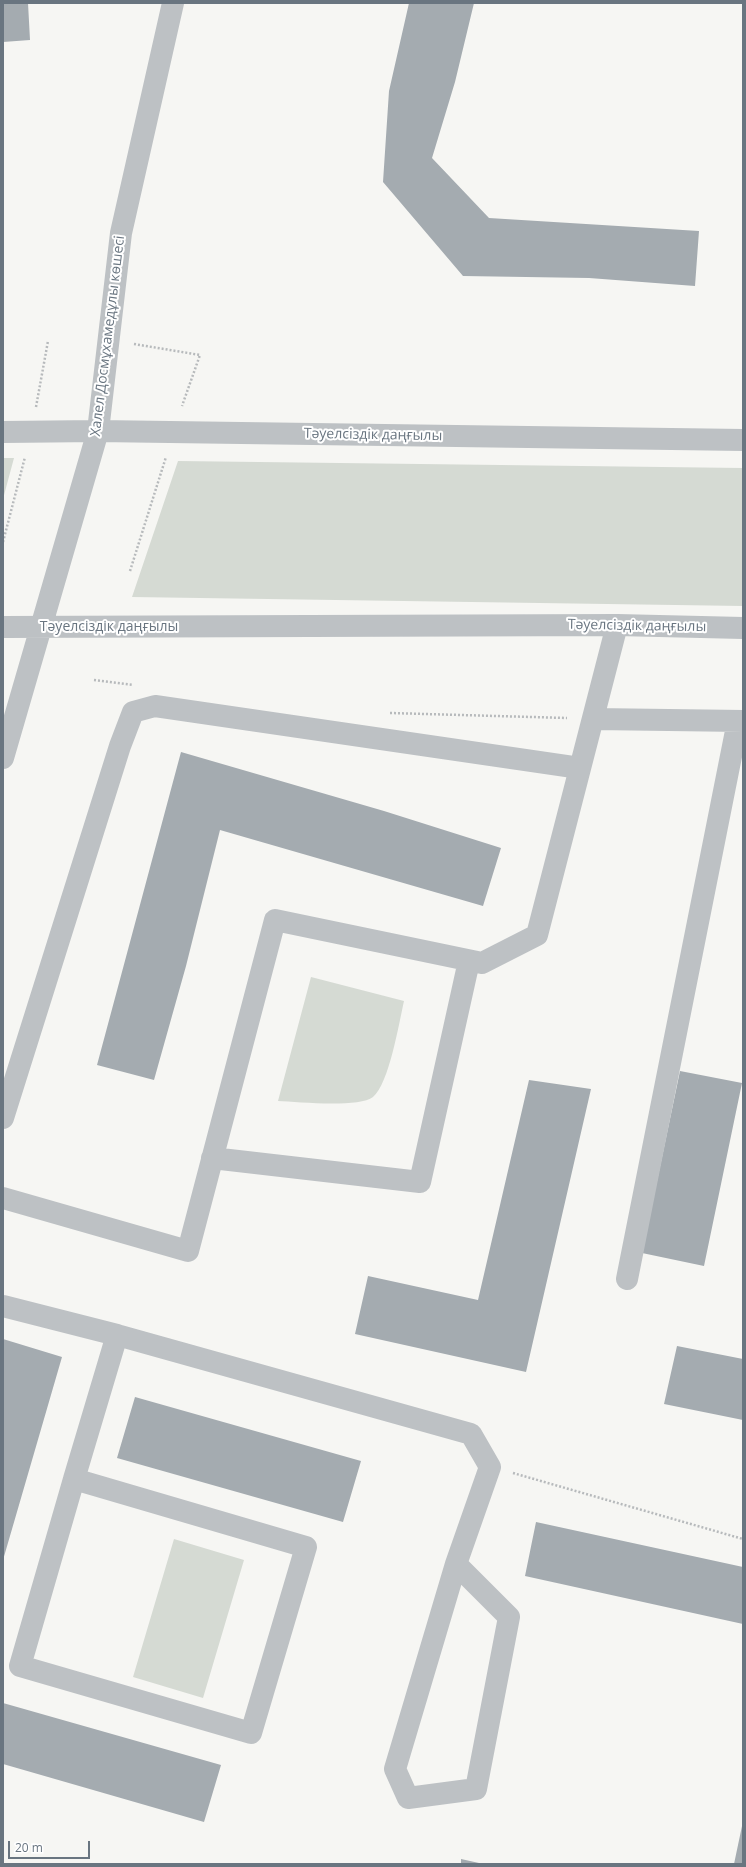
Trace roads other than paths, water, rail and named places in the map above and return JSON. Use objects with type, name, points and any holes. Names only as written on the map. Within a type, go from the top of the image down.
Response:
[{"type":"street","name":"Халел Досмұхамедұлы көшесі","points":[[3,758],[98,431],[121,233],[172,3]]},
{"type":"street","name":"Тәуелсіздік даңғылы","points":[[3,432],[98,431],[743,440]]},
{"type":"street","name":"Тәуелсіздік даңғылы","points":[[3,627],[617,626],[743,628]]},
{"type":"street","points":[[3,1198],[188,1251],[275,920],[482,964],[537,936],[617,626]]},
{"type":"street","points":[[3,1118],[120,746],[133,712],[155,706],[580,768]]},
{"type":"street","points":[[594,719],[740,721],[626,1279]]},
{"type":"street","points":[[212,1158],[420,1182],[469,961]]},
{"type":"street","points":[[3,1306],[117,1335],[471,1434],[490,1466],[456,1564],[395,1769],[408,1798],[476,1789],[509,1617],[456,1564]]},
{"type":"street","points":[[74,1479],[306,1547],[251,1733],[20,1666],[74,1479],[117,1335]]}]
